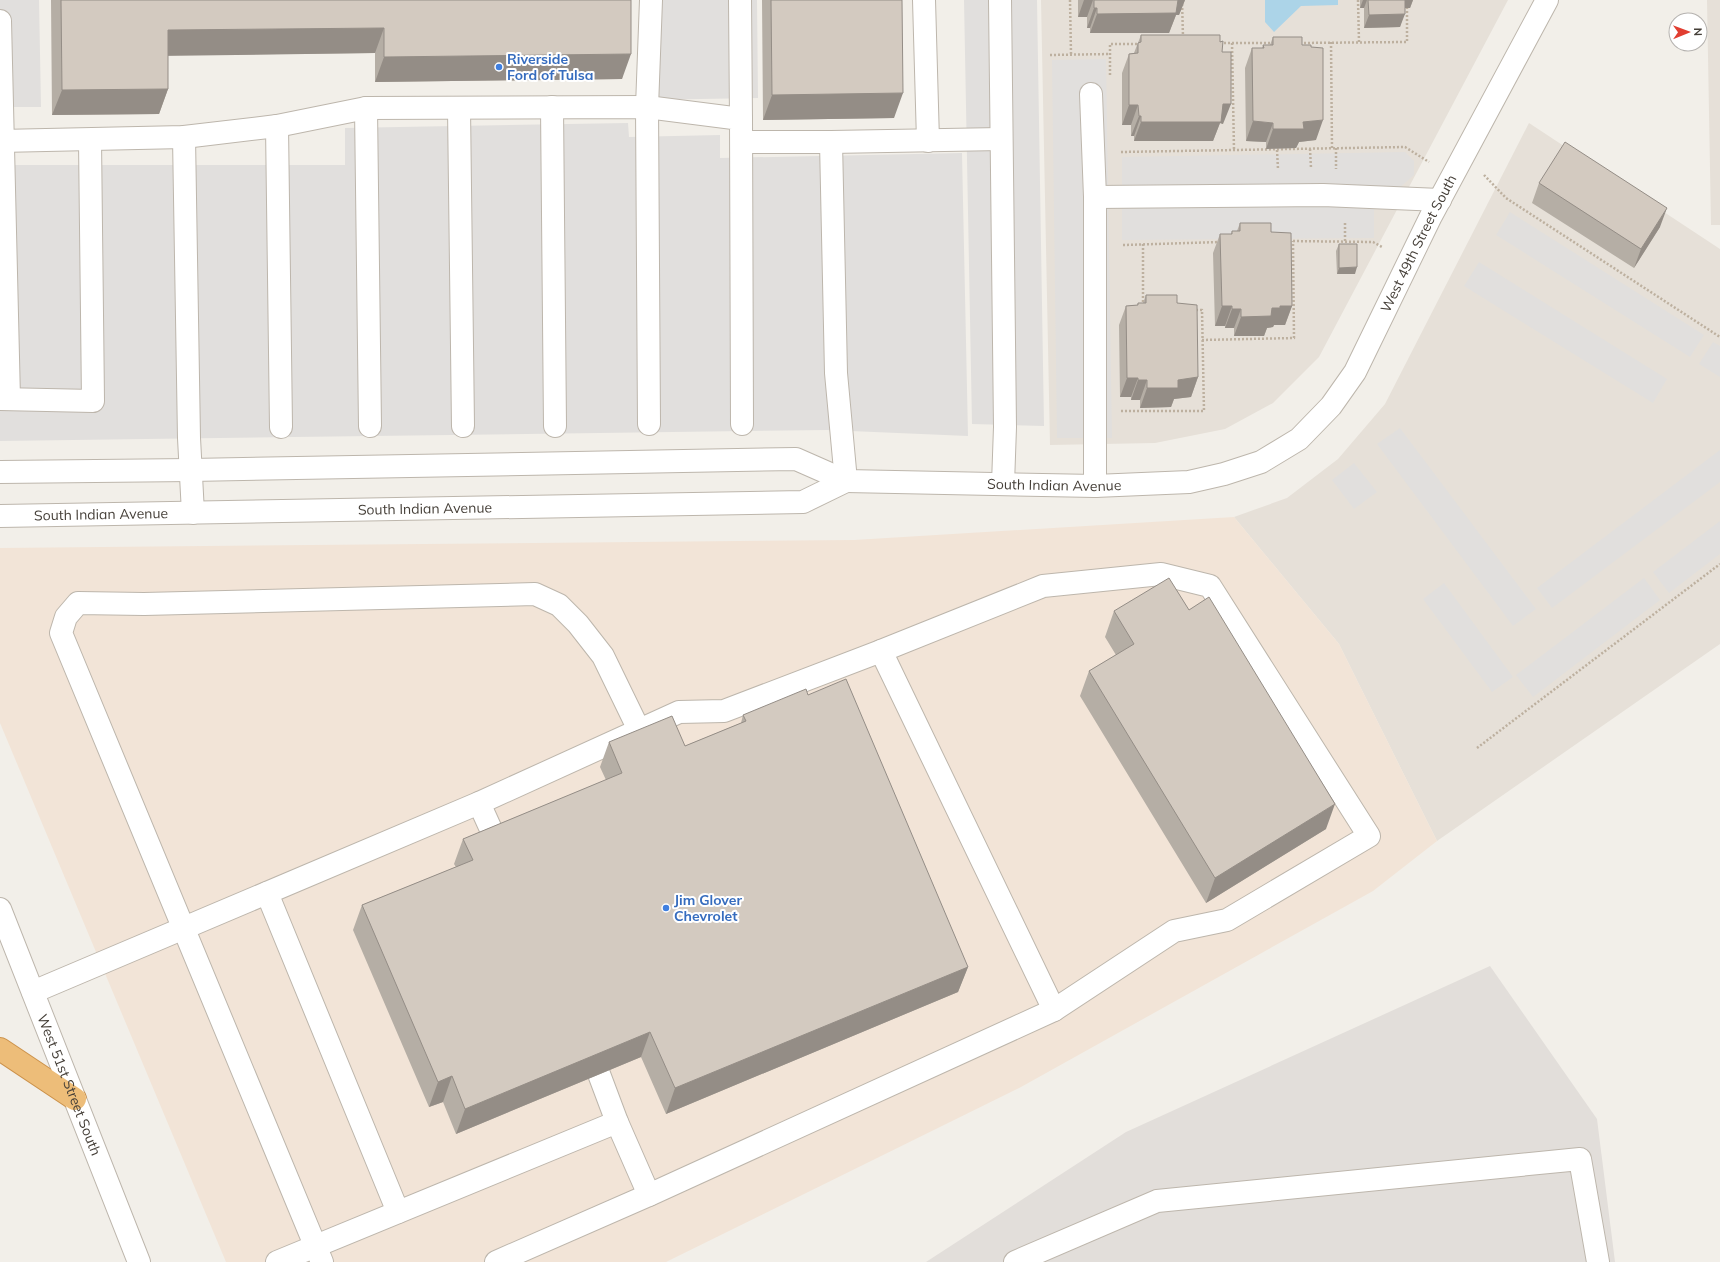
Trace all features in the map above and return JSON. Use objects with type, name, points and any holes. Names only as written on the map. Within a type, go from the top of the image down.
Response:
[{"type":"highway","points":[[0,1048],[75,1099]]},
{"type":"street","points":[[649,424],[647,107],[651,0]]},
{"type":"street","points":[[740,0],[742,142],[742,424]]},
{"type":"street","points":[[924,0],[928,141]]},
{"type":"street","points":[[1000,0],[1005,426],[1003,484]]},
{"type":"street","name":"West 49th Street South","points":[[1261,462],[1299,438],[1331,406],[1355,372],[1440,200],[1547,0]]},
{"type":"street","points":[[0,21],[5,399],[93,401],[90,140]]},
{"type":"street","points":[[1091,94],[1095,197],[1095,486]]},
{"type":"street","points":[[552,107],[555,426]]},
{"type":"street","points":[[1,141],[184,138],[276,126],[366,108],[647,107],[741,119]]},
{"type":"street","points":[[366,108],[370,426]]},
{"type":"street","points":[[458,108],[463,426]]},
{"type":"street","points":[[276,126],[281,428]]},
{"type":"street","points":[[184,138],[189,438],[193,513]]},
{"type":"street","points":[[742,142],[1001,140]]},
{"type":"street","points":[[831,142],[836,373],[846,481]]},
{"type":"street","points":[[1095,197],[1323,195],[1440,200]]},
{"type":"street","name":"South Indian Avenue","points":[[0,472],[796,459],[846,481],[1095,486],[1189,482],[1224,474],[1261,462]]},
{"type":"street","name":"South Indian Avenue","points":[[0,516],[803,502],[846,481]]},
{"type":"street","points":[[33,992],[479,803],[679,712],[724,711],[882,651],[1043,586],[1161,574],[1210,586],[1369,836],[1226,920],[1174,931],[1054,1010],[650,1195],[496,1262]]},
{"type":"street","points":[[319,1254],[61,633],[66,617],[78,603],[144,604],[536,594],[559,605],[578,624],[604,656],[639,730]]},
{"type":"street","points":[[882,651],[1054,1010]]},
{"type":"street","points":[[479,803],[498,845]]},
{"type":"street","points":[[267,893],[398,1212]]},
{"type":"street","name":"West 51st Street South","points":[[0,909],[139,1262]]},
{"type":"street","points":[[599,1074],[617,1122],[650,1195]]},
{"type":"street","points":[[277,1262],[319,1254],[398,1212],[617,1122]]},
{"type":"street","points":[[1015,1262],[1157,1201],[1580,1159],[1598,1262]]},
{"type":"path","points":[[1070,0],[1071,54]]},
{"type":"path","points":[[1182,0],[1183,44]]},
{"type":"path","points":[[1358,0],[1360,42]]},
{"type":"path","points":[[1293,43],[1407,42],[1407,8]]},
{"type":"path","points":[[1331,42],[1332,148]]},
{"type":"path","points":[[1218,43],[1277,43]]},
{"type":"path","points":[[1232,43],[1234,150]]},
{"type":"path","points":[[1110,77],[1110,44],[1147,44]]},
{"type":"path","points":[[1050,55],[1110,54]]},
{"type":"path","points":[[1115,152],[1405,147],[1428,162]]},
{"type":"path","points":[[1462,160],[1486,176],[1506,198],[1720,337]]},
{"type":"path","points":[[1121,245],[1225,241]]},
{"type":"path","points":[[1286,241],[1373,242],[1382,247]]},
{"type":"path","points":[[1202,340],[1294,338],[1293,241]]},
{"type":"path","points":[[1143,244],[1143,312]]},
{"type":"path","points":[[1117,411],[1204,411],[1202,310],[1187,311]]},
{"type":"path","points":[[1477,748],[1720,564]]},
{"type":"shaded area","points":[[0,0],[39,0],[41,107],[0,107]]},
{"type":"shaded area","points":[[641,0],[757,0],[758,98],[643,100]]},
{"type":"shaded area","points":[[964,0],[1037,0],[1044,426],[972,424]]},
{"type":"shaded area","points":[[1041,0],[1508,0],[1319,357],[1273,403],[1225,429],[1155,443],[1050,445]]},
{"type":"shaded area","points":[[1707,0],[1720,0],[1720,225],[1711,225]]},
{"type":"shaded area","points":[[1106,59],[1112,438],[1057,438],[1052,60]]},
{"type":"shaded area","points":[[628,123],[629,137],[720,135],[720,158],[962,153],[968,436],[827,430],[0,441],[0,165],[345,165],[345,128]]},
{"type":"shaded area","points":[[1529,123],[1720,249],[1720,644],[1437,841],[1339,644],[1234,517],[1287,498],[1338,459],[1385,404]]},
{"type":"shaded area","points":[[1405,152],[1414,161],[1414,175],[1374,210],[1374,238],[1122,240],[1122,157]]},
{"type":"shaded area","points":[[1510,212],[1704,335],[1690,357],[1496,235]]},
{"type":"shaded area","points":[[1479,262],[1667,379],[1653,403],[1464,286]]},
{"type":"shaded area","points":[[1713,342],[1720,346],[1720,377],[1699,364]]},
{"type":"shaded area","points":[[1400,428],[1536,609],[1513,626],[1377,444]]},
{"type":"shaded area","points":[[1720,450],[1720,482],[1552,608],[1537,588]]},
{"type":"shaded area","points":[[1354,463],[1377,492],[1354,509],[1332,480]]},
{"type":"shaded area","points":[[1234,517],[1339,644],[1437,841],[1373,891],[1021,1087],[666,1262],[226,1262],[0,723],[0,548],[854,540]]},
{"type":"shaded area","points":[[1720,521],[1720,554],[1669,593],[1653,572]]},
{"type":"shaded area","points":[[1644,578],[1660,600],[1533,697],[1516,675]]},
{"type":"shaded area","points":[[1444,583],[1513,677],[1492,692],[1423,599]]},
{"type":"shaded area","points":[[1490,966],[1597,1119],[1615,1262],[926,1262],[1126,1132]]},
{"type":"water","points":[[1265,0],[1338,0],[1338,5],[1301,6],[1274,32],[1265,22]]},
{"type":"building","name":"Riverside Ford of Tulsa","points":[[61,0],[631,0],[631,54],[384,57],[384,28],[168,30],[168,89],[62,90]]},
{"type":"building","points":[[771,0],[902,0],[903,93],[772,95]]},
{"type":"building","points":[[1094,0],[1178,0],[1176,13],[1097,14],[1097,8],[1094,8]]},
{"type":"building","points":[[1368,0],[1405,0],[1405,14],[1369,15]]},
{"type":"building","points":[[1141,35],[1220,35],[1220,42],[1223,41],[1222,52],[1231,52],[1231,104],[1223,104],[1221,122],[1141,122],[1138,105],[1129,105],[1129,54],[1138,53],[1138,43],[1141,42]]},
{"type":"building","points":[[1273,37],[1302,37],[1302,45],[1311,45],[1311,47],[1323,48],[1323,120],[1303,122],[1304,129],[1273,129],[1273,123],[1253,121],[1252,48],[1264,48],[1263,45],[1273,45]]},
{"type":"building","points":[[1565,142],[1667,208],[1641,249],[1539,183]]},
{"type":"building","points":[[1240,223],[1271,223],[1271,232],[1291,233],[1292,306],[1272,308],[1271,316],[1241,317],[1241,309],[1232,309],[1232,306],[1222,306],[1220,234],[1232,234],[1232,231],[1240,231]]},
{"type":"building","points":[[1339,244],[1357,244],[1357,267],[1339,268]]},
{"type":"building","points":[[1146,295],[1177,295],[1177,303],[1197,305],[1198,377],[1178,380],[1178,388],[1147,388],[1147,380],[1127,378],[1126,306],[1146,303]]},
{"type":"building","points":[[1169,578],[1189,610],[1209,597],[1335,804],[1215,878],[1089,671],[1134,644],[1114,611]]},
{"type":"building","name":"Jim Glover Chevrolet","points":[[846,679],[968,967],[675,1088],[650,1032],[465,1109],[452,1076],[438,1082],[362,905],[473,860],[463,839],[622,773],[609,742],[672,716],[685,746],[746,721],[743,715],[806,689],[808,695]]},
{"type":"place","name":"Riverside Ford of Tulsa","points":[[499,67]]},
{"type":"place","name":"Jim Glover Chevrolet","points":[[666,908]]}]
